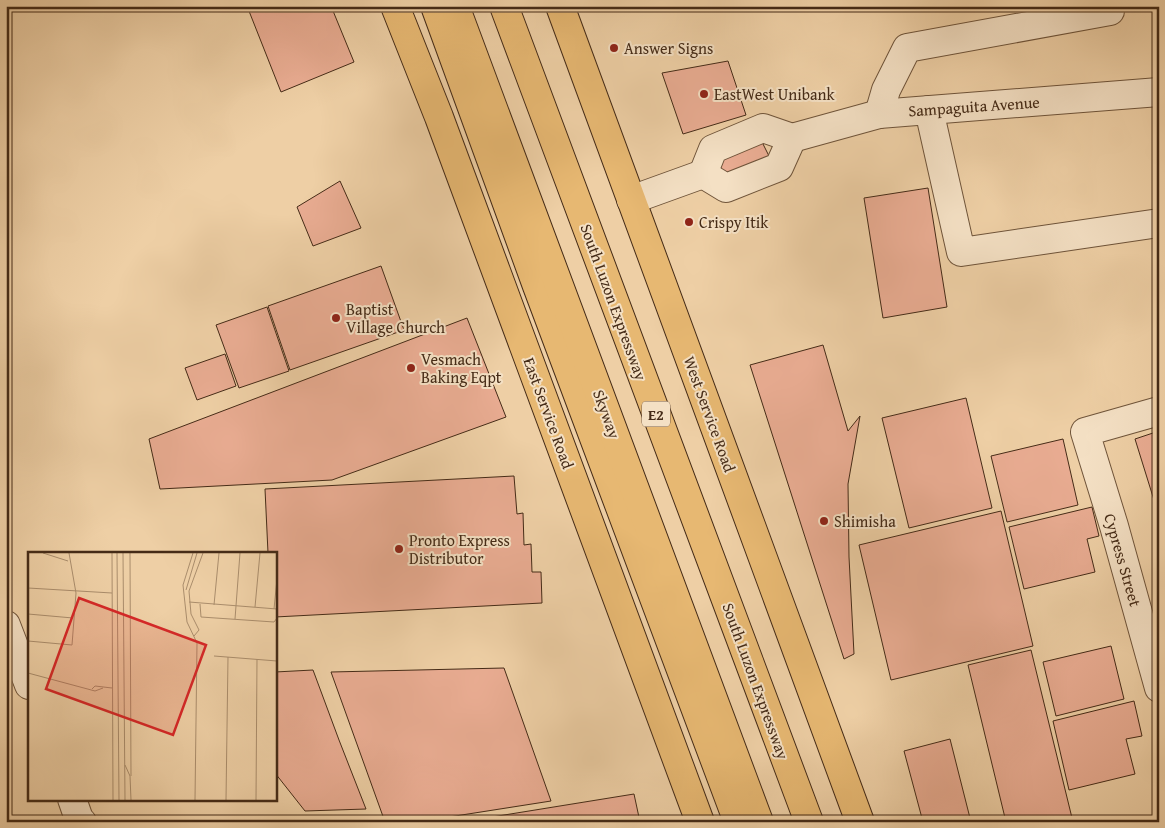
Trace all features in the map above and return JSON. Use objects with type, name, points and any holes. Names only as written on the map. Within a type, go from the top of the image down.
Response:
[{"type":"main road","name":"East Service Road","points":[[395,6],[439,117],[700,822]]},
{"type":"main road","points":[[435,6],[537,286],[738,822]]},
{"type":"main road","name":"Skyway","points":[[455,6],[759,822]]},
{"type":"main road","name":"Skyway","points":[[489,6],[791,822]]},
{"type":"main road","name":"South Luzon Expressway","points":[[504,6],[809,822]]},
{"type":"main road","name":"West Service Road","points":[[560,6],[860,822]]},
{"type":"street","points":[[878,114],[886,90],[907,48],[1110,11]]},
{"type":"street","name":"Sampaguita Avenue","points":[[792,138],[878,114],[1159,92]]},
{"type":"street","points":[[930,110],[961,252],[1159,222]]},
{"type":"street","points":[[763,128],[792,138],[779,168],[726,188],[703,174],[712,148],[763,128]]},
{"type":"street","points":[[631,200],[703,174]]},
{"type":"street","name":"Cypress Street","points":[[1159,411],[1085,432],[1154,650],[1159,688]]},
{"type":"street","points":[[6,625],[28,682]]},
{"type":"street","points":[[72,800],[79,819],[82,822]]},
{"type":"building","points":[[247,6],[331,6],[354,62],[281,92]]},
{"type":"building","name":"EastWest Unibank","points":[[728,61],[746,115],[683,134],[662,73]]},
{"type":"building","points":[[762,142],[769,156],[725,176],[718,162]]},
{"type":"building","points":[[340,181],[361,228],[313,246],[297,207]]},
{"type":"building","points":[[928,188],[947,307],[883,318],[864,198]]},
{"type":"building","name":"Baptist Village Church","points":[[381,266],[404,330],[290,370],[268,306]]},
{"type":"building","points":[[267,307],[289,371],[239,388],[216,325]]},
{"type":"building","name":"Vesmach Baking Eqpt","points":[[467,318],[506,417],[332,480],[160,489],[149,439]]},
{"type":"building","name":"Shimisha","points":[[823,345],[848,431],[860,416],[848,484],[849,557],[854,654],[844,659],[750,365]]},
{"type":"building","points":[[225,354],[236,386],[197,400],[185,368]]},
{"type":"building","points":[[966,398],[992,508],[909,528],[882,418]]},
{"type":"building","points":[[1159,431],[1159,513],[1158,513],[1135,439]]},
{"type":"building","points":[[1063,439],[1078,505],[1007,522],[991,456]]},
{"type":"building","name":"Pronto Express Distributor","points":[[514,476],[517,514],[523,513],[524,545],[531,544],[532,572],[541,572],[542,603],[276,617],[276,552],[268,552],[265,489]]},
{"type":"building","points":[[1092,507],[1099,536],[1087,539],[1095,572],[1024,589],[1009,527]]},
{"type":"building","points":[[1001,511],[1033,646],[891,680],[859,545]]},
{"type":"building","points":[[1111,646],[1124,699],[1056,716],[1043,662]]},
{"type":"building","points":[[1031,650],[1073,822],[1006,822],[968,665]]},
{"type":"building","points":[[504,668],[551,801],[417,822],[385,822],[331,672]]},
{"type":"building","points":[[313,670],[366,809],[305,811],[276,774],[276,672]]},
{"type":"building","points":[[1134,701],[1142,736],[1126,739],[1135,774],[1069,790],[1053,721]]},
{"type":"building","points":[[950,739],[971,822],[923,822],[904,751]]},
{"type":"building","points":[[634,794],[640,822],[461,822]]},
{"type":"place","name":"Answer Signs","points":[[614,48]]},
{"type":"place","name":"EastWest Unibank","points":[[704,94]]},
{"type":"place","name":"Crispy Itik","points":[[689,222]]},
{"type":"place","name":"Baptist Village Church","points":[[336,318]]},
{"type":"place","name":"Vesmach Baking Eqpt","points":[[411,368]]},
{"type":"place","name":"Shimisha","points":[[824,521]]},
{"type":"place","name":"Pronto Express Distributor","points":[[399,549]]}]
